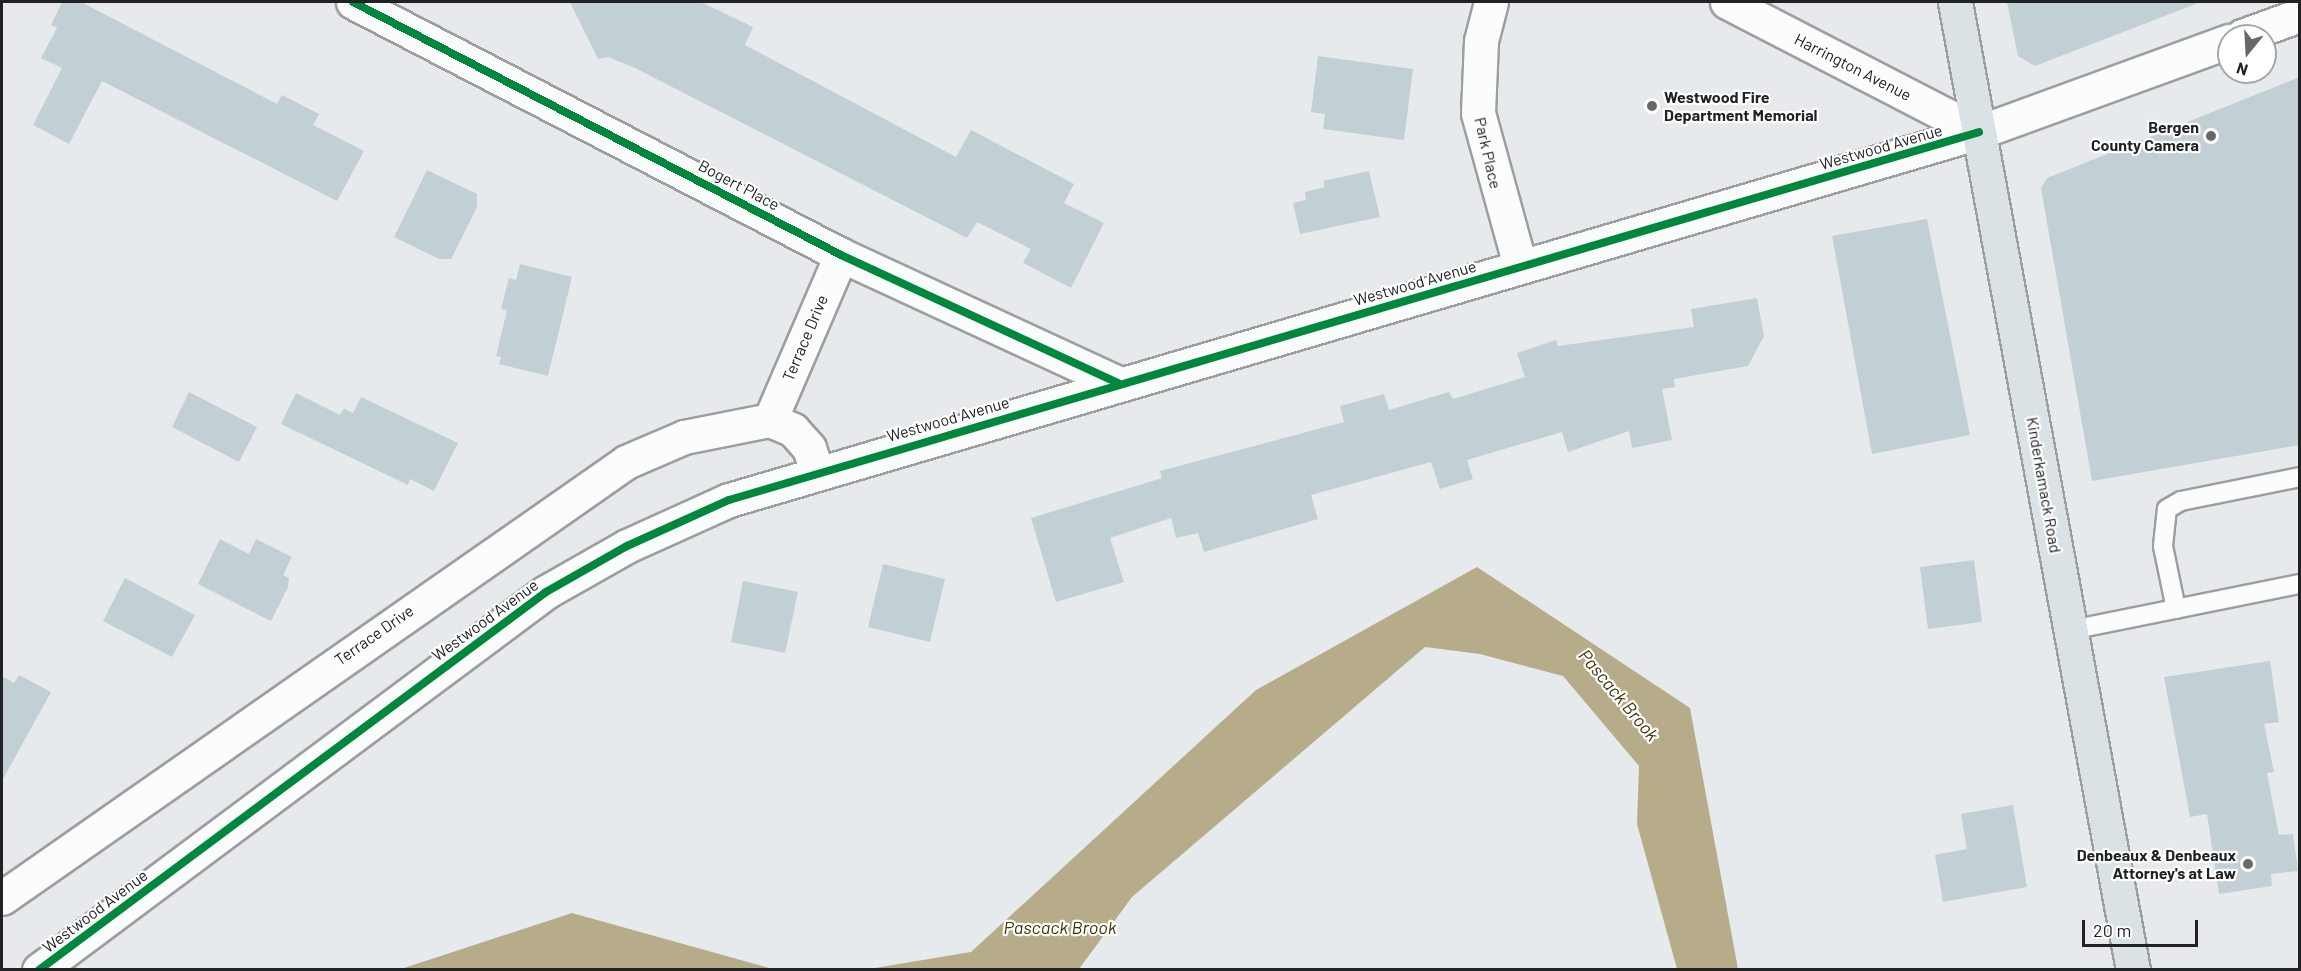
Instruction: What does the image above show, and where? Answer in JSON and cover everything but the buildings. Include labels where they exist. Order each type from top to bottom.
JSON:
[{"type":"main road","name":"Kinderkamack Road","points":[[1955,2],[2133,969]]},
{"type":"street","name":"Bogert Place","points":[[353,2],[841,255],[1118,383]]},
{"type":"street","name":"Park Place","points":[[1491,2],[1481,41],[1478,113],[1520,266]]},
{"type":"street","name":"Harrington Avenue","points":[[1727,2],[1979,132]]},
{"type":"street","points":[[2275,24],[2300,15]]},
{"type":"street","name":"Westwood Avenue","points":[[39,969],[546,592],[627,546],[729,500],[818,471],[1979,132],[2217,45]]},
{"type":"street","name":"Terrace Drive","points":[[2,898],[626,462],[684,437],[738,423],[770,420],[841,255]]},
{"type":"street","points":[[770,420],[793,430],[810,448],[818,471]]},
{"type":"lane","points":[[2176,609],[2163,546],[2167,508],[2181,501],[2300,477]]},
{"type":"lane","points":[[2071,630],[2300,585]]},
{"type":"water","name":"Pascack Brook","points":[[1477,567],[1690,708],[1738,969],[1677,969],[1637,824],[1639,766],[1563,676],[1480,654],[1425,647],[1132,897],[1079,969],[869,969],[971,952],[1256,690]]},
{"type":"water","points":[[572,913],[773,969],[401,969]]},
{"type":"cycle path","points":[[353,2],[841,255],[1118,383]]},
{"type":"cycle path","points":[[39,970],[546,592],[627,546],[729,500],[1979,132]]},
{"type":"place","name":"Westwood Fire Department Memorial","points":[[1652,106]]},
{"type":"place","name":"Bergen County Camera","points":[[2211,136]]},
{"type":"place","name":"Denbeaux & Denbeaux Attorney's at Law","points":[[2248,864]]}]
